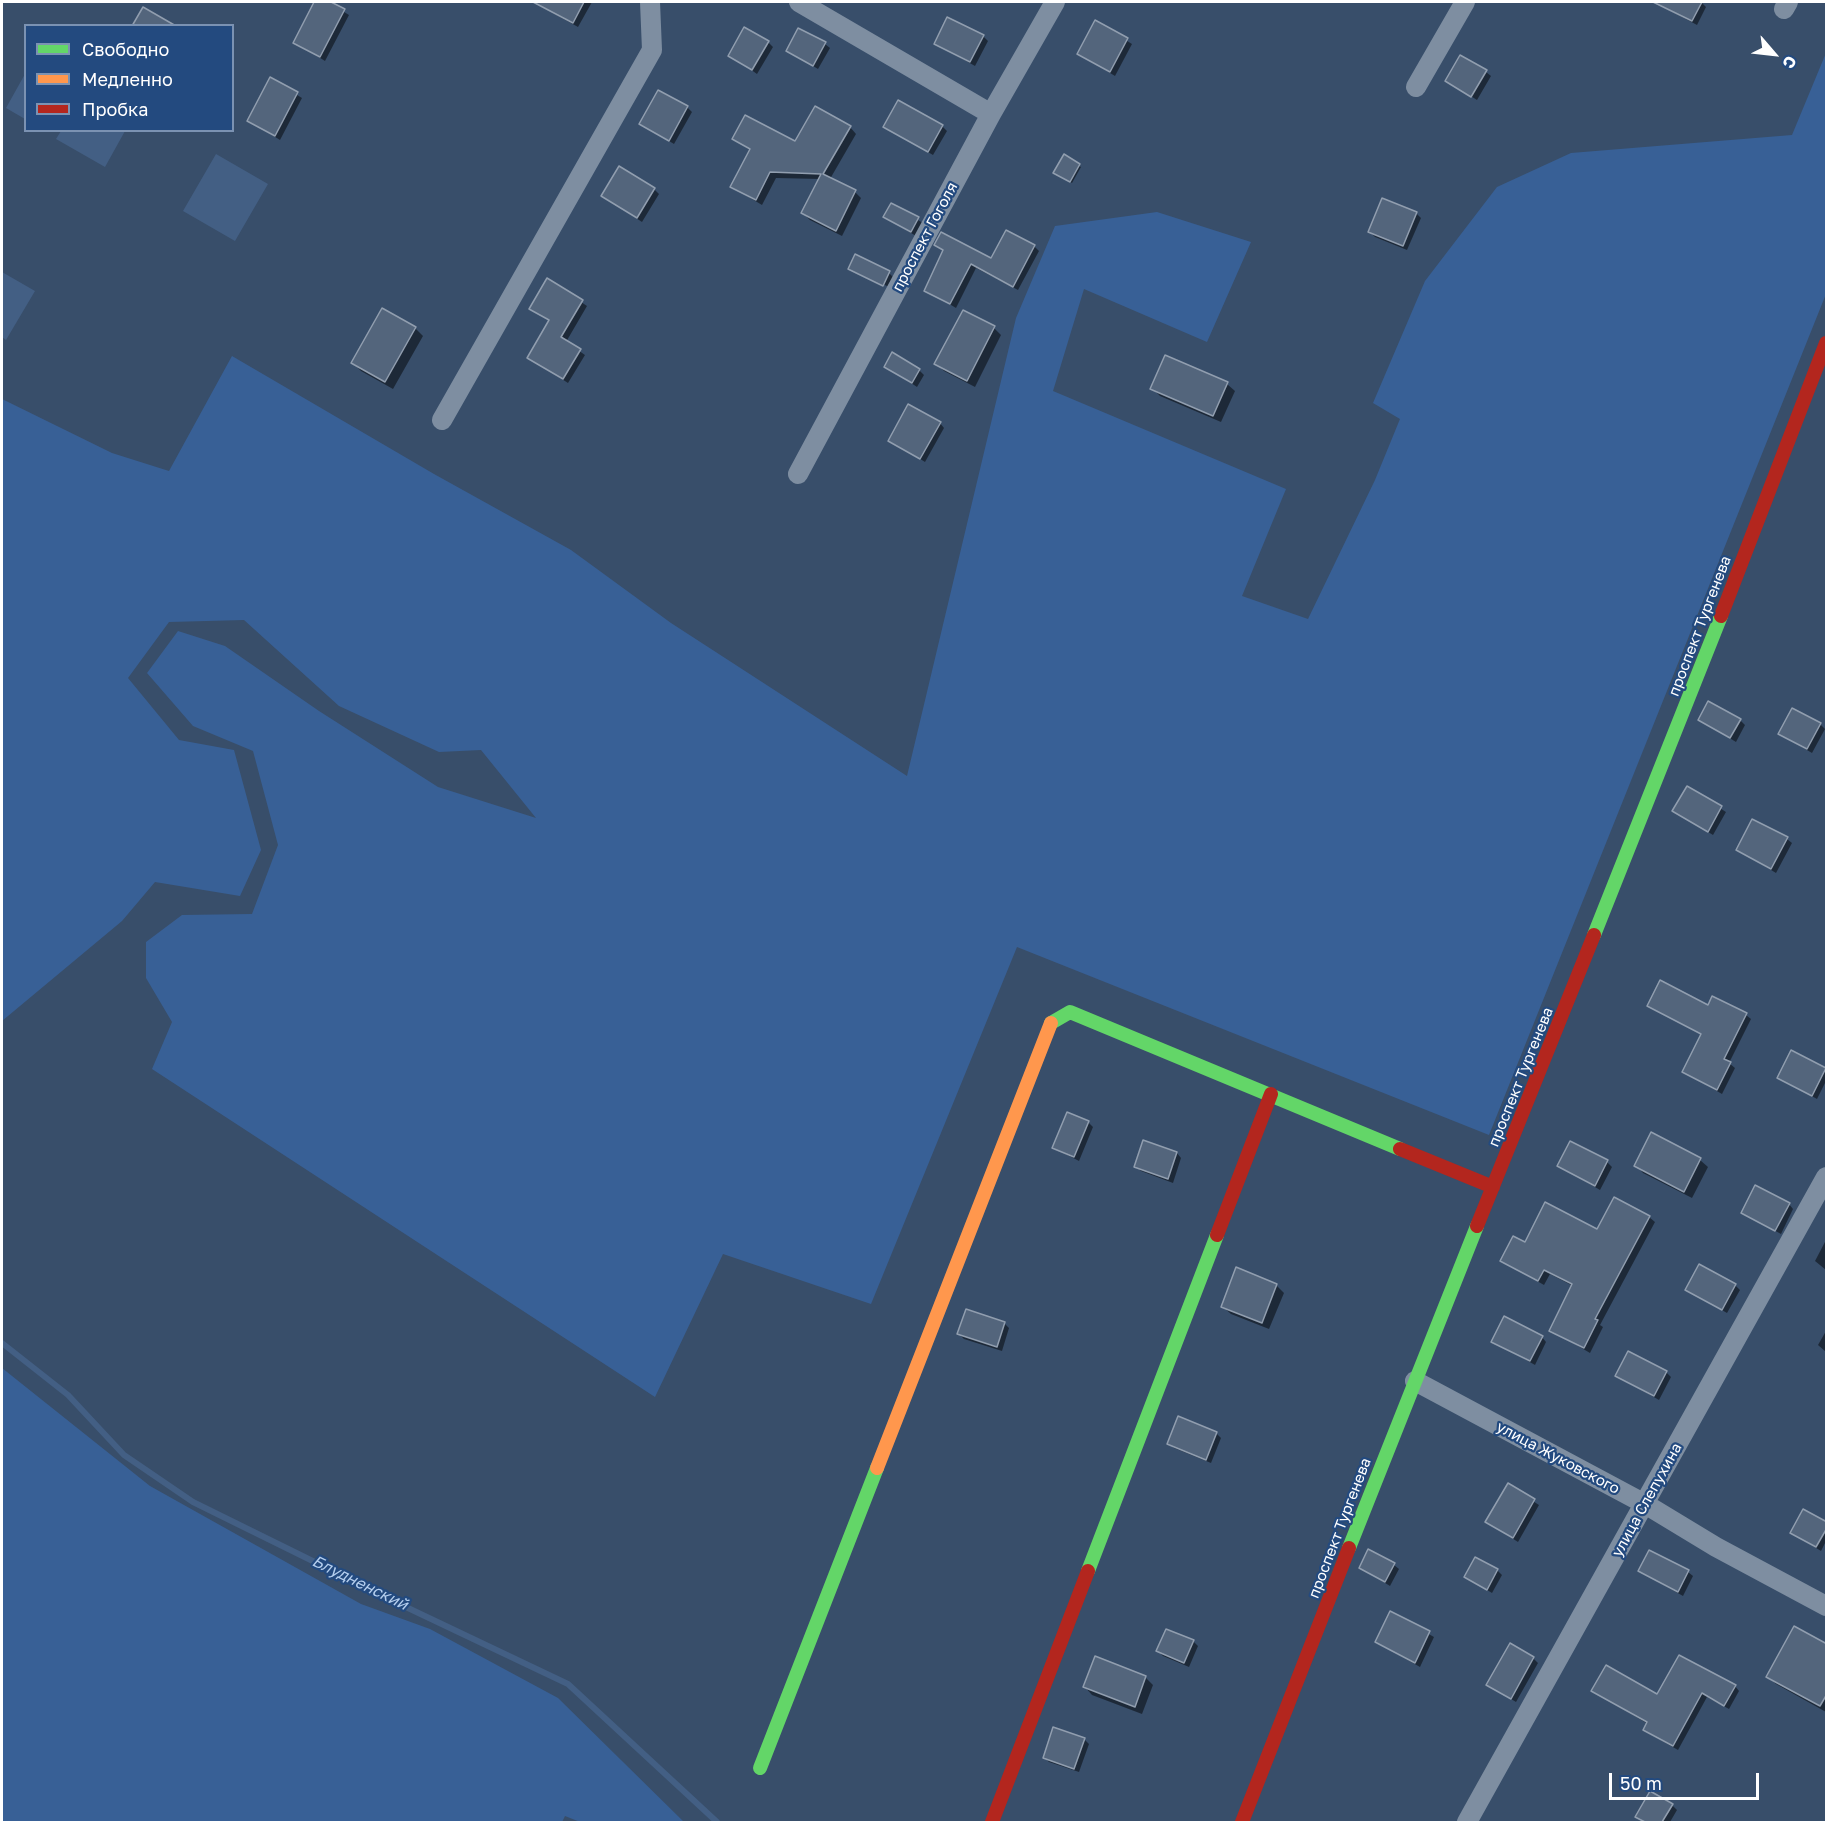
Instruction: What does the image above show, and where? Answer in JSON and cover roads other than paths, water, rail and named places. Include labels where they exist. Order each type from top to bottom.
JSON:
[{"type":"street","points":[[442,420],[652,50],[650,2]]},
{"type":"street","points":[[799,2],[991,114]]},
{"type":"street","name":"проспект Гоголя","points":[[798,474],[991,114],[1055,2]]},
{"type":"street","points":[[1416,87],[1465,2]]},
{"type":"street","name":"проспект Тургенева","points":[[1242,1822],[1415,1382],[1654,786],[1751,540],[1811,378],[1827,343]]},
{"type":"street","points":[[760,1768],[1051,1023],[1070,1012],[1493,1187]]},
{"type":"street","points":[[992,1822],[1271,1094]]},
{"type":"street","name":"улица Слепухина","points":[[1467,1822],[1827,1177]]},
{"type":"street","name":"улица Жуковского","points":[[1415,1382],[1645,1504],[1716,1547],[1827,1606]]},
{"type":"waterway","name":"Блудненский","points":[[2,1343],[68,1395],[124,1455],[193,1502],[568,1684],[717,1822]]}]
